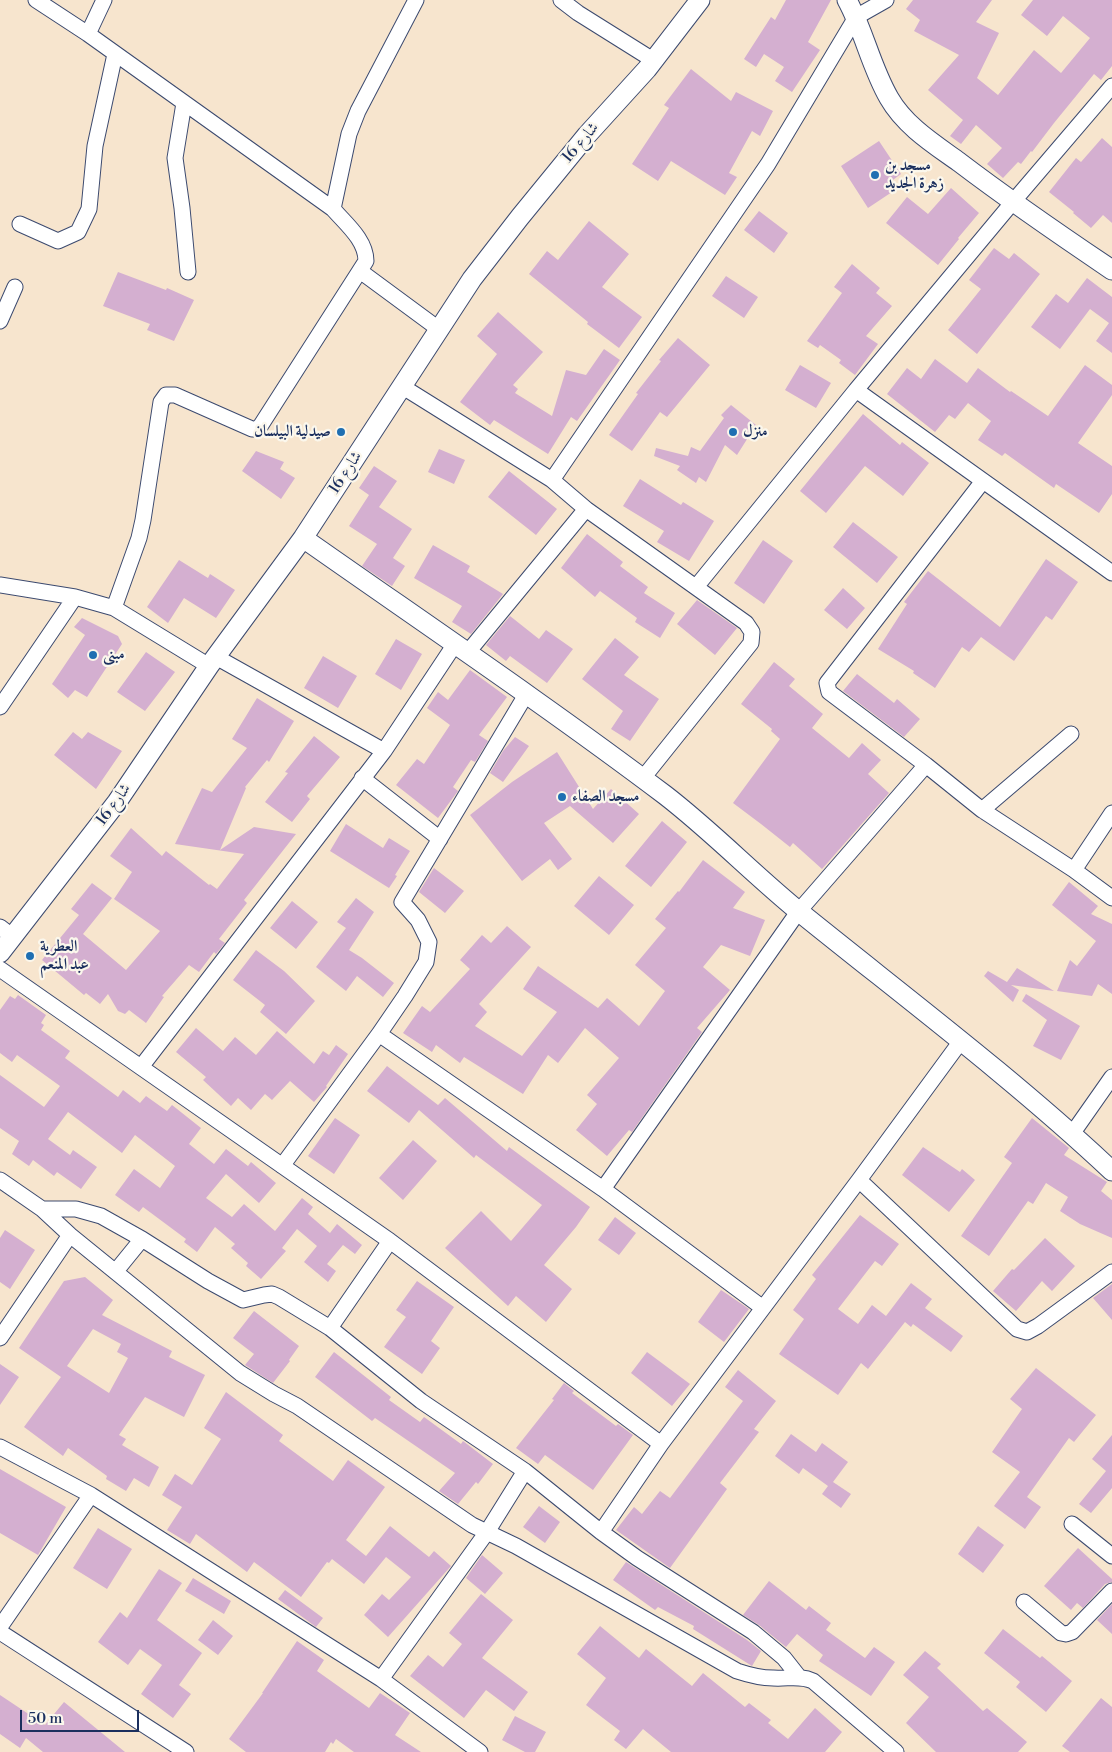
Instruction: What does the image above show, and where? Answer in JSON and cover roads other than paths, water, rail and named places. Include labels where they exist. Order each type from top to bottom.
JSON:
[{"type":"street","points":[[36,0],[88,34],[333,209],[362,243],[366,251],[366,261],[262,425],[257,429],[252,429],[175,395],[166,395],[161,402],[139,538],[114,608]]},
{"type":"street","points":[[88,34],[104,0]]},
{"type":"street","points":[[333,209],[349,134],[358,111],[416,0]]},
{"type":"street","points":[[561,0],[578,13],[653,60]]},
{"type":"street","name":"شارع 16","points":[[0,953],[6,932],[117,802],[212,661],[303,538],[472,279],[587,135],[653,60],[700,0]]},
{"type":"street","points":[[847,0],[856,17],[876,71],[890,99],[914,129],[1012,203],[1112,270]]},
{"type":"street","points":[[552,480],[768,164],[856,17],[886,0]]},
{"type":"street","points":[[20,224],[58,241],[78,232],[89,209],[95,146],[115,54]]},
{"type":"street","points":[[696,587],[856,390],[1112,86]]},
{"type":"street","points":[[184,103],[175,158],[188,272]]},
{"type":"street","points":[[360,270],[440,330]]},
{"type":"street","points":[[0,321],[15,287]]},
{"type":"street","points":[[402,387],[552,480],[586,509],[746,623],[752,632],[751,643],[643,778]]},
{"type":"street","points":[[856,390],[1112,573]]},
{"type":"street","points":[[983,481],[827,683],[829,692],[982,810],[1074,870],[1112,898]]},
{"type":"street","points":[[141,1067],[461,648],[586,509]]},
{"type":"street","points":[[303,538],[527,693],[643,778],[798,912],[961,1040],[1112,1170]]},
{"type":"street","points":[[0,585],[75,597],[114,608],[384,750]]},
{"type":"street","points":[[0,707],[75,597]]},
{"type":"street","points":[[282,1166],[379,1034],[426,962],[428,942],[418,920],[402,902],[527,693]]},
{"type":"street","points":[[982,810],[1071,734]]},
{"type":"street","points":[[603,1189],[798,912],[926,766]]},
{"type":"street","points":[[362,778],[440,839]]},
{"type":"street","points":[[1074,870],[1112,813]]},
{"type":"street","points":[[0,968],[390,1241],[661,1444]]},
{"type":"street","points":[[379,1034],[603,1189],[763,1308]]},
{"type":"street","points":[[601,1532],[661,1444],[859,1180],[961,1040]]},
{"type":"street","points":[[1072,1134],[1112,1077]]},
{"type":"street","points":[[0,1180],[42,1209],[70,1235],[240,1373],[297,1406],[460,1517],[516,1546],[737,1671],[766,1678],[806,1678],[819,1686],[896,1752]]},
{"type":"street","points":[[859,1180],[1018,1329],[1027,1332],[1038,1326],[1112,1272]]},
{"type":"street","points":[[42,1209],[76,1209],[101,1216],[142,1238],[208,1281],[243,1300],[272,1294],[280,1297],[330,1328],[421,1401],[524,1471],[637,1558],[753,1632],[784,1658],[799,1677]]},
{"type":"street","points":[[0,1338],[70,1235]]},
{"type":"street","points":[[116,1271],[142,1238]]},
{"type":"street","points":[[330,1328],[390,1241]]},
{"type":"street","points":[[0,1447],[90,1495],[381,1679],[477,1751]]},
{"type":"street","points":[[381,1679],[487,1532],[524,1471]]},
{"type":"street","points":[[0,1627],[90,1495]]},
{"type":"street","points":[[1072,1524],[1112,1556]]},
{"type":"street","points":[[1024,1602],[1061,1633],[1066,1634],[1072,1632],[1112,1591]]},
{"type":"street","points":[[0,1632],[186,1752]]},
{"type":"place","name":"مسجد بن زهرة الجديد","points":[[875,175]]},
{"type":"place","name":"صيدلية البيلسان","points":[[341,432]]},
{"type":"place","name":"منزل","points":[[733,432]]},
{"type":"place","name":"مبنى","points":[[93,655]]},
{"type":"place","name":"مسجد الصفاء","points":[[562,797]]},
{"type":"place","name":"العطرية عبد المنعم","points":[[30,956]]}]
